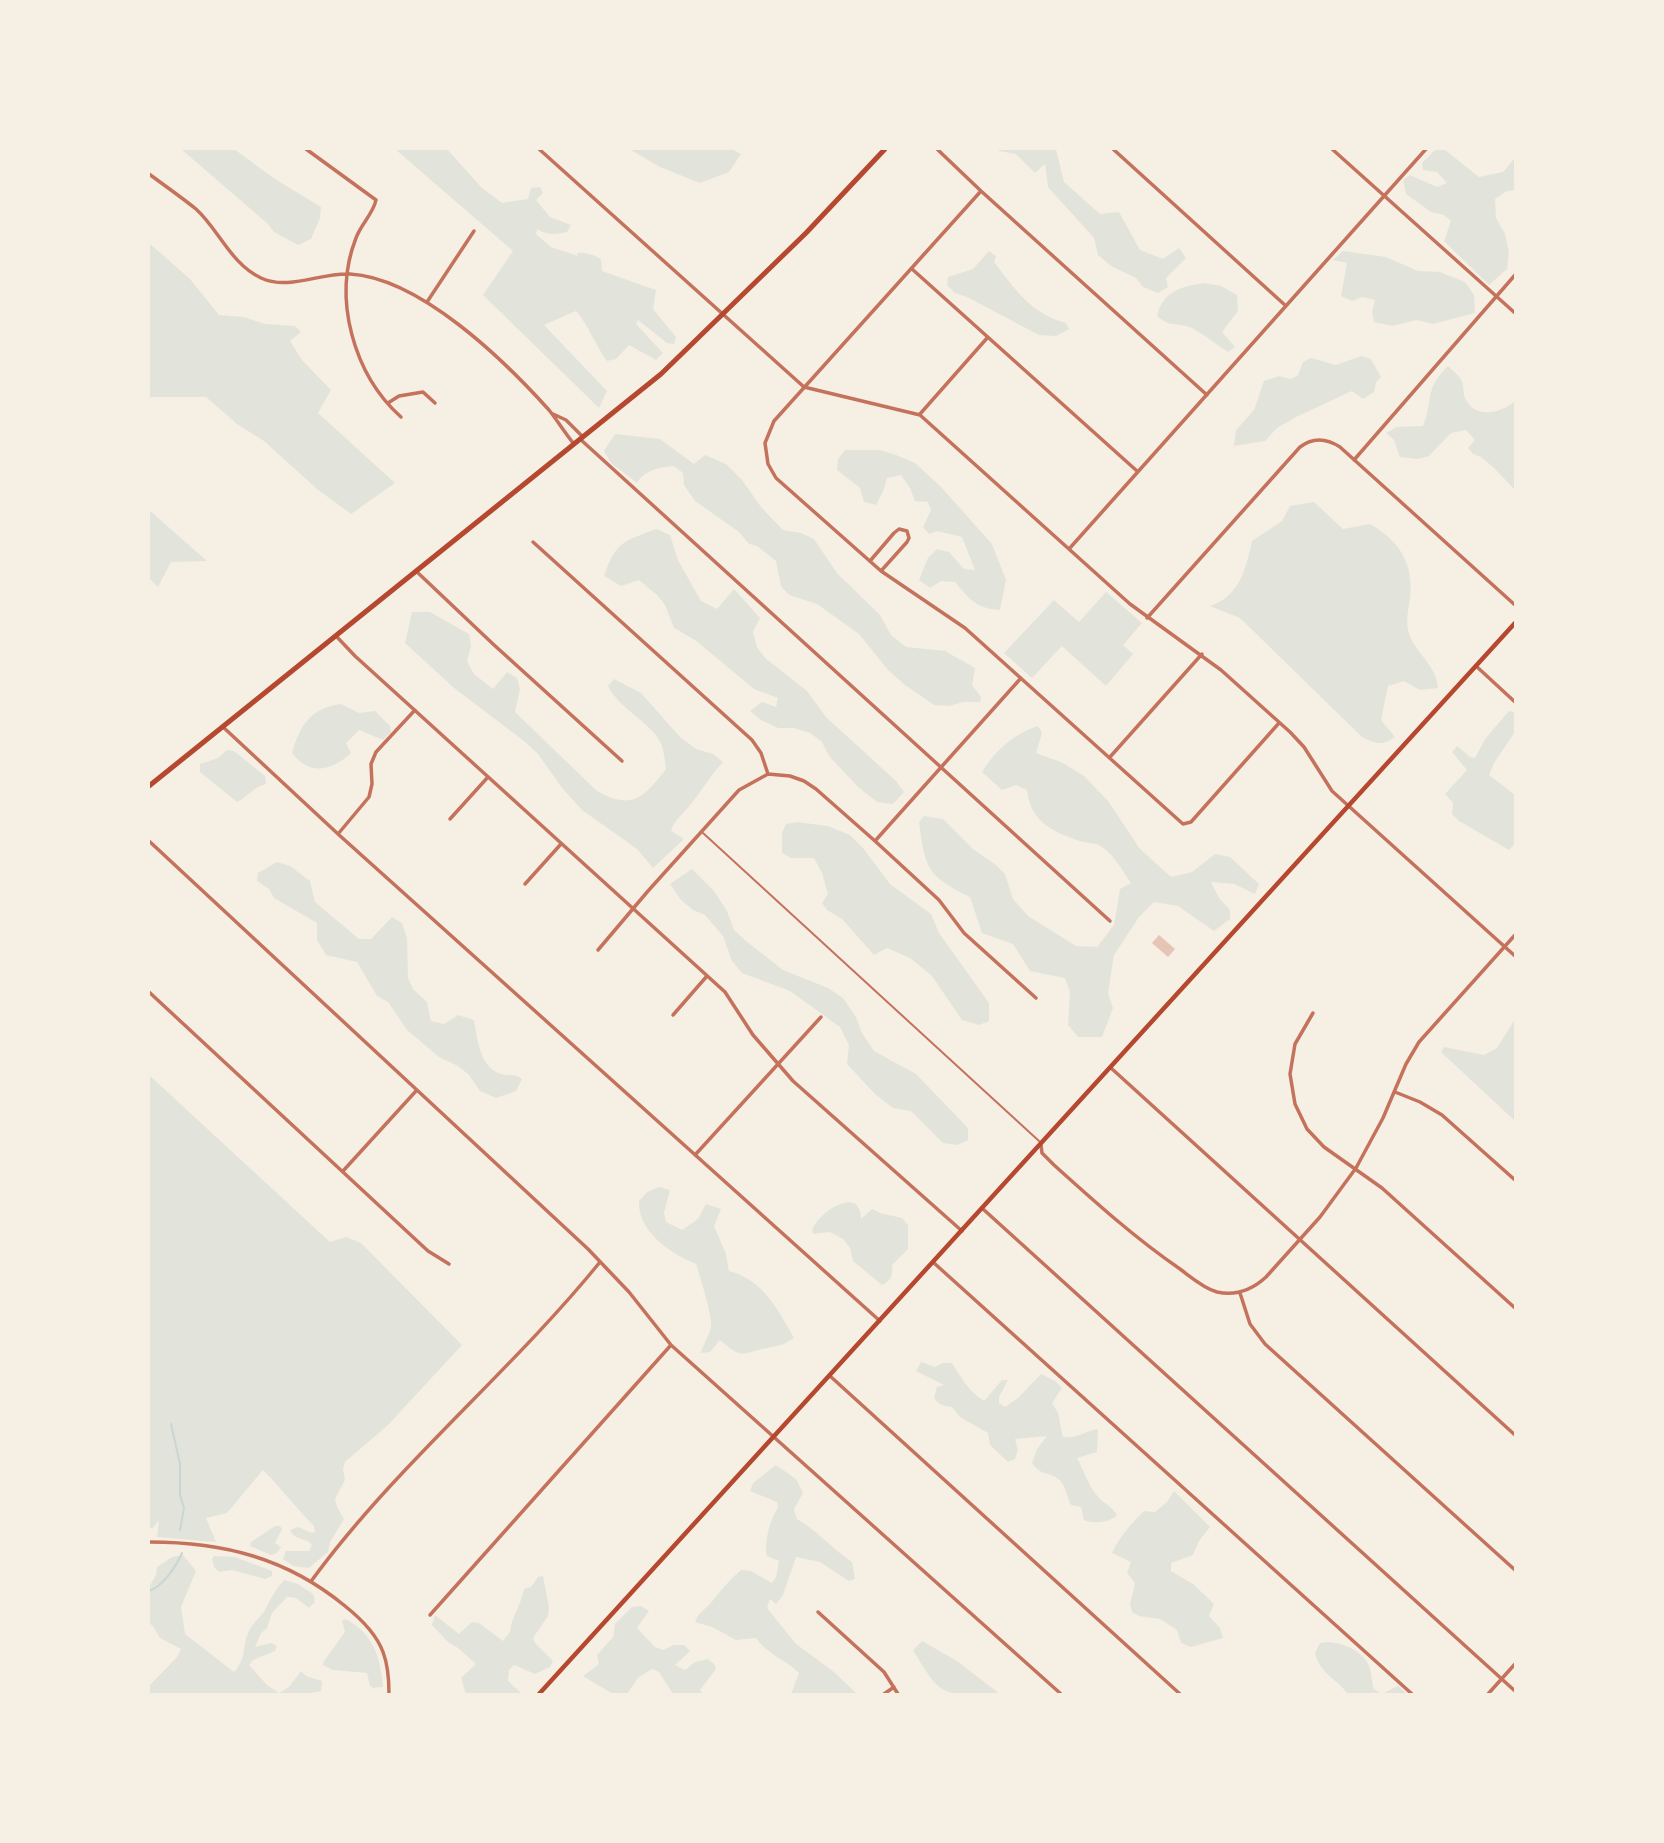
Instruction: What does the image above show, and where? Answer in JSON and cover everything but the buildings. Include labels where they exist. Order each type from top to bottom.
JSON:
[{"type":"main road","points":[[149,786],[661,374],[827,212],[885,149]]},
{"type":"main road","points":[[539,1694],[1515,623]]},
{"type":"street","points":[[306,149],[376,200],[356,238],[349,274],[348,309],[354,343],[361,363],[387,403],[401,417]]},
{"type":"street","points":[[540,149],[804,387],[920,415],[1147,618],[1202,654],[1280,723],[1304,747],[1325,783],[1515,956]]},
{"type":"street","points":[[937,149],[1207,395]]},
{"type":"street","points":[[1113,149],[1286,306]]},
{"type":"street","points":[[1332,149],[1515,313]]},
{"type":"street","points":[[1069,549],[1426,149]]},
{"type":"street","points":[[149,174],[196,209],[251,273],[264,279],[295,281],[349,274],[399,288],[427,302],[500,360],[552,413],[566,420],[581,438],[1110,921]]},
{"type":"street","points":[[981,191],[770,428],[765,443],[768,464],[776,478],[869,561],[965,628],[1180,822],[1188,824],[1280,723]]},
{"type":"street","points":[[427,302],[474,231]]},
{"type":"street","points":[[912,269],[1137,471]]},
{"type":"street","points":[[1354,460],[1515,275]]},
{"type":"street","points":[[920,415],[988,337]]},
{"type":"street","points":[[387,403],[400,396],[423,392],[435,403]]},
{"type":"street","points":[[552,413],[557,424],[574,444]]},
{"type":"street","points":[[1147,618],[1300,447],[1314,440],[1331,442],[1354,460],[1514,604]]},
{"type":"street","points":[[869,561],[899,529],[907,531],[907,542],[881,571]]},
{"type":"street","points":[[533,542],[752,740],[761,753],[768,774]]},
{"type":"street","points":[[416,571],[622,761]]},
{"type":"street","points":[[336,636],[708,976],[731,1000],[753,1035],[793,1081],[962,1231]]},
{"type":"street","points":[[1110,757],[1202,654]]},
{"type":"street","points":[[1476,666],[1515,702]]},
{"type":"street","points":[[875,841],[1021,678]]},
{"type":"street","points":[[338,834],[369,797],[372,784],[371,764],[376,752],[415,710]]},
{"type":"street","points":[[223,727],[338,834],[880,1321]]},
{"type":"street","points":[[598,950],[739,790],[768,774],[794,776],[808,783],[875,841],[939,900],[964,933],[1036,998]]},
{"type":"street","points":[[450,819],[488,777]]},
{"type":"street","points":[[149,841],[600,1262],[629,1292],[671,1345],[1061,1694]]},
{"type":"street","points":[[525,884],[561,844]]},
{"type":"street","points":[[1041,1145],[1042,1153],[1054,1165],[1157,1253],[1208,1288],[1218,1292],[1240,1293],[1259,1284],[1333,1202],[1372,1142],[1406,1064],[1419,1042],[1515,935]]},
{"type":"street","points":[[673,1015],[708,976]]},
{"type":"street","points":[[149,992],[428,1251],[449,1264]]},
{"type":"street","points":[[1313,1013],[1300,1034],[1291,1061],[1290,1081],[1301,1120],[1313,1137],[1382,1188],[1515,1308]]},
{"type":"street","points":[[695,1155],[821,1017]]},
{"type":"street","points":[[1111,1069],[1515,1435]]},
{"type":"street","points":[[343,1171],[416,1091]]},
{"type":"street","points":[[1395,1092],[1442,1115],[1515,1180]]},
{"type":"street","points":[[983,1209],[1515,1690]]},
{"type":"street","points":[[312,1580],[359,1520],[600,1262]]},
{"type":"street","points":[[934,1263],[1412,1694]]},
{"type":"street","points":[[1240,1293],[1250,1324],[1265,1344],[1515,1570]]},
{"type":"street","points":[[430,1615],[671,1345]]},
{"type":"street","points":[[830,1376],[1180,1694]]},
{"type":"street","points":[[149,1542],[235,1550],[312,1580],[352,1611],[372,1632],[383,1652],[389,1694]]},
{"type":"street","points":[[818,1612],[884,1672],[898,1694]]},
{"type":"street","points":[[1488,1694],[1515,1664]]},
{"type":"street","points":[[884,1694],[894,1687]]},
{"type":"lane","points":[[702,832],[1035,1136],[1041,1145]]},
{"type":"shaded area","points":[[181,149],[234,149],[275,179],[321,207],[320,218],[311,239],[298,245],[274,232]]},
{"type":"shaded area","points":[[395,149],[447,149],[481,187],[502,203],[528,199],[531,188],[540,187],[543,193],[536,200],[550,217],[571,225],[567,232],[551,234],[537,229],[536,234],[551,247],[578,256],[577,253],[583,253],[601,259],[602,271],[656,290],[653,309],[676,337],[674,344],[667,343],[638,320],[636,324],[663,353],[656,360],[629,345],[616,359],[607,361],[576,311],[544,325],[607,391],[599,408],[483,295],[513,251]]},
{"type":"shaded area","points":[[629,149],[732,149],[741,154],[729,172],[700,183],[660,167]]},
{"type":"shaded area","points":[[997,149],[1056,149],[1064,182],[1100,214],[1119,212],[1140,250],[1163,259],[1179,248],[1186,258],[1166,278],[1168,287],[1158,293],[1143,287],[1136,278],[1111,266],[1098,255],[1094,238],[1048,187],[1045,164],[1035,173],[1016,154]]},
{"type":"shaded area","points":[[1436,149],[1444,149],[1479,177],[1503,172],[1515,158],[1515,190],[1507,191],[1495,199],[1496,218],[1505,234],[1509,252],[1507,269],[1489,285],[1444,241],[1451,221],[1444,215],[1431,212],[1406,194],[1403,180],[1410,175],[1437,187],[1447,183],[1437,172],[1423,170],[1422,163]]},
{"type":"shaded area","points":[[149,243],[190,279],[219,315],[244,317],[265,324],[295,326],[301,332],[290,341],[302,360],[331,390],[318,413],[395,483],[351,514],[317,489],[264,441],[237,424],[206,397],[149,397]]},
{"type":"shaded area","points":[[989,251],[996,256],[994,262],[1009,282],[1033,307],[1066,323],[1069,329],[1056,336],[1039,335],[955,293],[947,285],[948,277],[973,269]]},
{"type":"shaded area","points":[[1343,251],[1386,257],[1418,271],[1440,272],[1465,282],[1474,295],[1475,313],[1433,324],[1417,320],[1392,326],[1374,322],[1372,312],[1375,300],[1362,297],[1352,301],[1341,296],[1347,263],[1333,260]]},
{"type":"shaded area","points":[[1205,283],[1221,286],[1237,295],[1238,311],[1222,332],[1235,347],[1228,352],[1194,329],[1171,324],[1157,316],[1169,295],[1189,286]]},
{"type":"shaded area","points":[[1361,356],[1371,359],[1381,377],[1376,382],[1374,392],[1363,399],[1352,391],[1296,417],[1277,428],[1265,441],[1234,446],[1236,430],[1254,410],[1264,381],[1279,376],[1291,379],[1298,375],[1303,362],[1311,358],[1336,365]]},
{"type":"shaded area","points":[[1448,366],[1461,380],[1464,395],[1473,408],[1494,411],[1515,401],[1515,490],[1493,467],[1468,448],[1475,440],[1466,430],[1451,433],[1429,456],[1418,459],[1400,457],[1394,440],[1386,433],[1397,427],[1423,426],[1432,389]]},
{"type":"shaded area","points":[[615,434],[660,439],[694,464],[705,455],[726,464],[783,530],[801,533],[814,539],[837,573],[880,615],[891,635],[906,647],[945,651],[975,668],[972,685],[981,697],[980,702],[934,705],[905,685],[888,670],[859,634],[817,604],[789,595],[781,586],[776,561],[757,546],[749,544],[739,532],[695,501],[684,485],[683,473],[674,466],[649,472],[637,483],[611,463],[604,451]]},
{"type":"shaded area","points":[[845,450],[880,450],[896,455],[915,463],[941,487],[992,544],[1006,580],[1000,610],[985,608],[974,602],[955,582],[941,581],[930,588],[919,580],[928,558],[937,549],[949,552],[964,569],[975,570],[962,537],[937,531],[929,534],[923,527],[931,510],[928,502],[915,501],[901,475],[887,478],[876,505],[864,502],[860,488],[837,470],[838,459]]},
{"type":"shaded area","points":[[1314,502],[1343,529],[1370,524],[1397,546],[1407,564],[1411,586],[1408,632],[1431,667],[1438,688],[1420,690],[1404,681],[1388,686],[1381,720],[1395,737],[1383,743],[1362,737],[1240,618],[1210,606],[1228,596],[1240,581],[1252,541],[1282,521],[1290,506]]},
{"type":"shaded area","points":[[149,510],[207,561],[171,562],[158,587],[149,578]]},
{"type":"shaded area","points":[[656,529],[670,535],[678,560],[701,601],[717,609],[734,589],[760,618],[753,632],[757,647],[765,658],[807,691],[826,717],[896,781],[904,792],[893,804],[877,802],[858,787],[829,756],[822,742],[810,733],[794,728],[778,728],[750,711],[762,702],[776,707],[778,698],[754,689],[695,640],[674,628],[665,605],[639,580],[621,586],[604,576],[622,544]]},
{"type":"shaded area","points":[[1106,592],[1142,623],[1123,645],[1133,654],[1106,686],[1062,646],[1032,678],[1004,653],[1054,600],[1079,622]]},
{"type":"shaded area","points":[[412,612],[430,612],[469,634],[471,646],[467,661],[474,674],[493,689],[507,672],[517,678],[520,689],[515,712],[597,791],[620,800],[637,798],[644,794],[666,769],[658,738],[620,703],[608,686],[614,679],[641,693],[680,737],[696,749],[713,754],[723,762],[673,827],[671,831],[684,839],[653,868],[637,849],[582,810],[562,788],[538,754],[454,688],[405,643]]},
{"type":"shaded area","points":[[341,704],[359,713],[375,711],[390,726],[391,732],[383,740],[359,730],[346,743],[351,753],[344,759],[328,767],[313,768],[306,765],[292,753],[298,735],[314,714]]},
{"type":"shaded area","points":[[1509,711],[1515,712],[1515,732],[1489,775],[1515,795],[1515,844],[1509,850],[1459,821],[1452,814],[1453,803],[1445,794],[1467,770],[1452,752],[1457,746],[1475,758],[1485,739]]},
{"type":"shaded area","points":[[1038,726],[1042,733],[1036,753],[1061,762],[1084,776],[1108,801],[1140,849],[1171,877],[1192,872],[1215,854],[1230,857],[1259,884],[1255,894],[1234,884],[1211,882],[1219,898],[1230,910],[1230,919],[1214,931],[1178,906],[1154,902],[1139,917],[1114,955],[1108,993],[1113,1008],[1102,1037],[1078,1037],[1068,1025],[1070,992],[1065,978],[1030,971],[1013,944],[982,933],[970,897],[937,876],[923,850],[919,822],[924,816],[943,819],[973,849],[1005,874],[1013,899],[1028,916],[1076,946],[1097,947],[1114,925],[1120,889],[1131,883],[1104,848],[1062,834],[1045,825],[1033,811],[1027,790],[1016,785],[1002,790],[982,772],[1006,744]]},
{"type":"shaded area","points":[[227,750],[234,751],[265,776],[266,784],[237,802],[200,772],[200,764],[218,758]]},
{"type":"shaded area","points":[[797,822],[828,826],[850,835],[890,884],[931,914],[939,933],[989,1003],[989,1021],[979,1025],[962,1020],[932,976],[910,958],[887,948],[874,955],[842,919],[827,910],[822,903],[828,894],[814,858],[791,858],[782,853],[782,833],[786,824]]},
{"type":"shaded area","points":[[277,862],[290,866],[310,881],[315,902],[359,939],[371,939],[392,917],[402,923],[407,938],[408,978],[413,989],[427,1002],[431,1021],[444,1024],[458,1015],[474,1020],[481,1051],[488,1066],[501,1074],[522,1079],[516,1091],[496,1098],[480,1091],[469,1075],[439,1057],[407,1030],[388,1002],[377,996],[357,962],[326,955],[317,940],[317,923],[274,898],[269,889],[257,881],[258,873]]},
{"type":"shaded area","points":[[692,869],[714,891],[727,911],[734,930],[783,970],[828,988],[843,998],[874,1051],[916,1074],[968,1128],[968,1140],[957,1145],[943,1143],[911,1111],[893,1108],[875,1094],[847,1064],[849,1045],[840,1027],[790,991],[742,973],[732,961],[723,936],[705,915],[693,910],[681,900],[670,884]]},
{"type":"shaded area","points":[[1515,1019],[1515,1121],[1441,1052],[1444,1047],[1484,1055],[1497,1048]]},
{"type":"shaded area","points":[[149,1075],[330,1242],[346,1237],[361,1243],[462,1345],[388,1425],[345,1462],[345,1480],[335,1499],[344,1519],[330,1542],[328,1552],[309,1568],[293,1566],[283,1559],[286,1551],[309,1551],[312,1545],[294,1536],[290,1530],[298,1527],[312,1533],[315,1532],[314,1526],[263,1470],[227,1513],[206,1518],[216,1542],[157,1537],[159,1520],[152,1529],[149,1527]]},
{"type":"shaded area","points":[[659,1187],[670,1190],[664,1213],[666,1222],[682,1230],[698,1219],[706,1204],[721,1209],[714,1226],[726,1254],[729,1271],[741,1275],[760,1288],[775,1306],[794,1338],[781,1345],[743,1354],[734,1351],[720,1340],[710,1352],[701,1353],[711,1321],[696,1264],[657,1240],[640,1212],[639,1201],[647,1192]]},
{"type":"shaded area","points":[[850,1202],[856,1204],[861,1219],[872,1209],[902,1218],[908,1225],[908,1249],[892,1265],[891,1277],[882,1285],[853,1261],[850,1248],[843,1239],[830,1232],[813,1234],[814,1225],[822,1216],[838,1205]]},
{"type":"shaded area","points":[[921,1362],[935,1367],[952,1363],[970,1389],[984,1401],[1002,1380],[1008,1380],[999,1397],[999,1403],[1005,1407],[1018,1398],[1041,1374],[1055,1381],[1062,1388],[1052,1403],[1058,1413],[1063,1437],[1073,1437],[1098,1429],[1097,1452],[1077,1458],[1096,1495],[1117,1515],[1101,1522],[1084,1520],[1081,1507],[1071,1505],[1060,1481],[1042,1472],[1032,1463],[1037,1449],[1047,1436],[1015,1439],[1018,1450],[1015,1459],[1008,1462],[990,1445],[988,1433],[960,1417],[952,1407],[942,1405],[934,1398],[937,1387],[944,1385],[916,1371]]},
{"type":"shaded area","points":[[776,1465],[796,1479],[803,1493],[794,1509],[797,1519],[852,1562],[855,1579],[849,1581],[820,1562],[796,1557],[783,1595],[776,1604],[770,1599],[767,1608],[796,1644],[834,1672],[857,1694],[791,1694],[799,1673],[766,1649],[756,1638],[736,1640],[712,1627],[695,1622],[699,1614],[741,1570],[751,1571],[772,1583],[776,1577],[779,1561],[767,1556],[766,1544],[770,1524],[778,1508],[777,1502],[750,1491],[753,1483]]},
{"type":"shaded area","points":[[1174,1491],[1210,1527],[1199,1541],[1193,1555],[1171,1563],[1171,1571],[1193,1584],[1214,1604],[1209,1616],[1220,1628],[1223,1638],[1191,1647],[1181,1643],[1177,1630],[1160,1619],[1139,1616],[1132,1612],[1130,1604],[1135,1583],[1127,1573],[1131,1562],[1112,1553],[1126,1530],[1144,1511],[1155,1512],[1167,1502]]},
{"type":"shaded area","points":[[275,1526],[282,1529],[275,1543],[281,1547],[277,1553],[271,1555],[250,1546],[251,1542]]},
{"type":"shaded area","points":[[183,1555],[196,1571],[181,1607],[185,1634],[234,1672],[243,1657],[251,1628],[284,1580],[298,1584],[313,1594],[315,1602],[309,1608],[296,1598],[287,1597],[272,1613],[267,1628],[261,1633],[255,1647],[271,1643],[277,1646],[275,1651],[253,1660],[249,1665],[267,1685],[279,1693],[289,1687],[301,1671],[306,1676],[322,1681],[321,1691],[305,1694],[149,1694],[149,1686],[177,1657],[181,1649],[160,1638],[149,1623],[149,1587],[157,1567],[172,1557]]},
{"type":"shaded area","points":[[214,1556],[235,1557],[272,1571],[272,1576],[265,1579],[232,1570],[219,1572],[214,1567]]},
{"type":"shaded area","points":[[543,1576],[549,1607],[548,1616],[533,1638],[553,1661],[550,1667],[535,1674],[514,1665],[509,1670],[508,1681],[522,1694],[466,1694],[461,1678],[476,1664],[448,1642],[432,1625],[435,1615],[459,1634],[472,1622],[479,1623],[503,1641],[510,1632],[524,1589],[531,1587],[538,1577]]},
{"type":"shaded area","points":[[641,1606],[649,1611],[637,1628],[655,1647],[663,1650],[674,1645],[684,1645],[690,1651],[675,1665],[685,1670],[695,1662],[708,1659],[714,1664],[716,1669],[700,1690],[703,1694],[673,1694],[659,1672],[652,1669],[638,1678],[627,1694],[613,1694],[583,1676],[599,1664],[597,1655],[613,1637],[615,1624],[632,1607]]},
{"type":"shaded area","points":[[345,1619],[362,1631],[374,1647],[383,1687],[370,1686],[367,1673],[333,1670],[323,1665],[345,1632],[342,1621]]},
{"type":"shaded area","points":[[922,1641],[957,1661],[1000,1694],[955,1694],[946,1691],[931,1678],[913,1650]]},
{"type":"shaded area","points":[[1320,1643],[1347,1646],[1362,1656],[1370,1668],[1374,1689],[1382,1694],[1348,1694],[1317,1660],[1315,1653]]},
{"type":"shaded area","points":[[1398,1686],[1407,1694],[1382,1694]]},
{"type":"waterway","points":[[171,1424],[180,1464],[180,1495],[184,1508],[180,1530]]},
{"type":"waterway","points":[[149,1591],[168,1575],[182,1553]]}]
